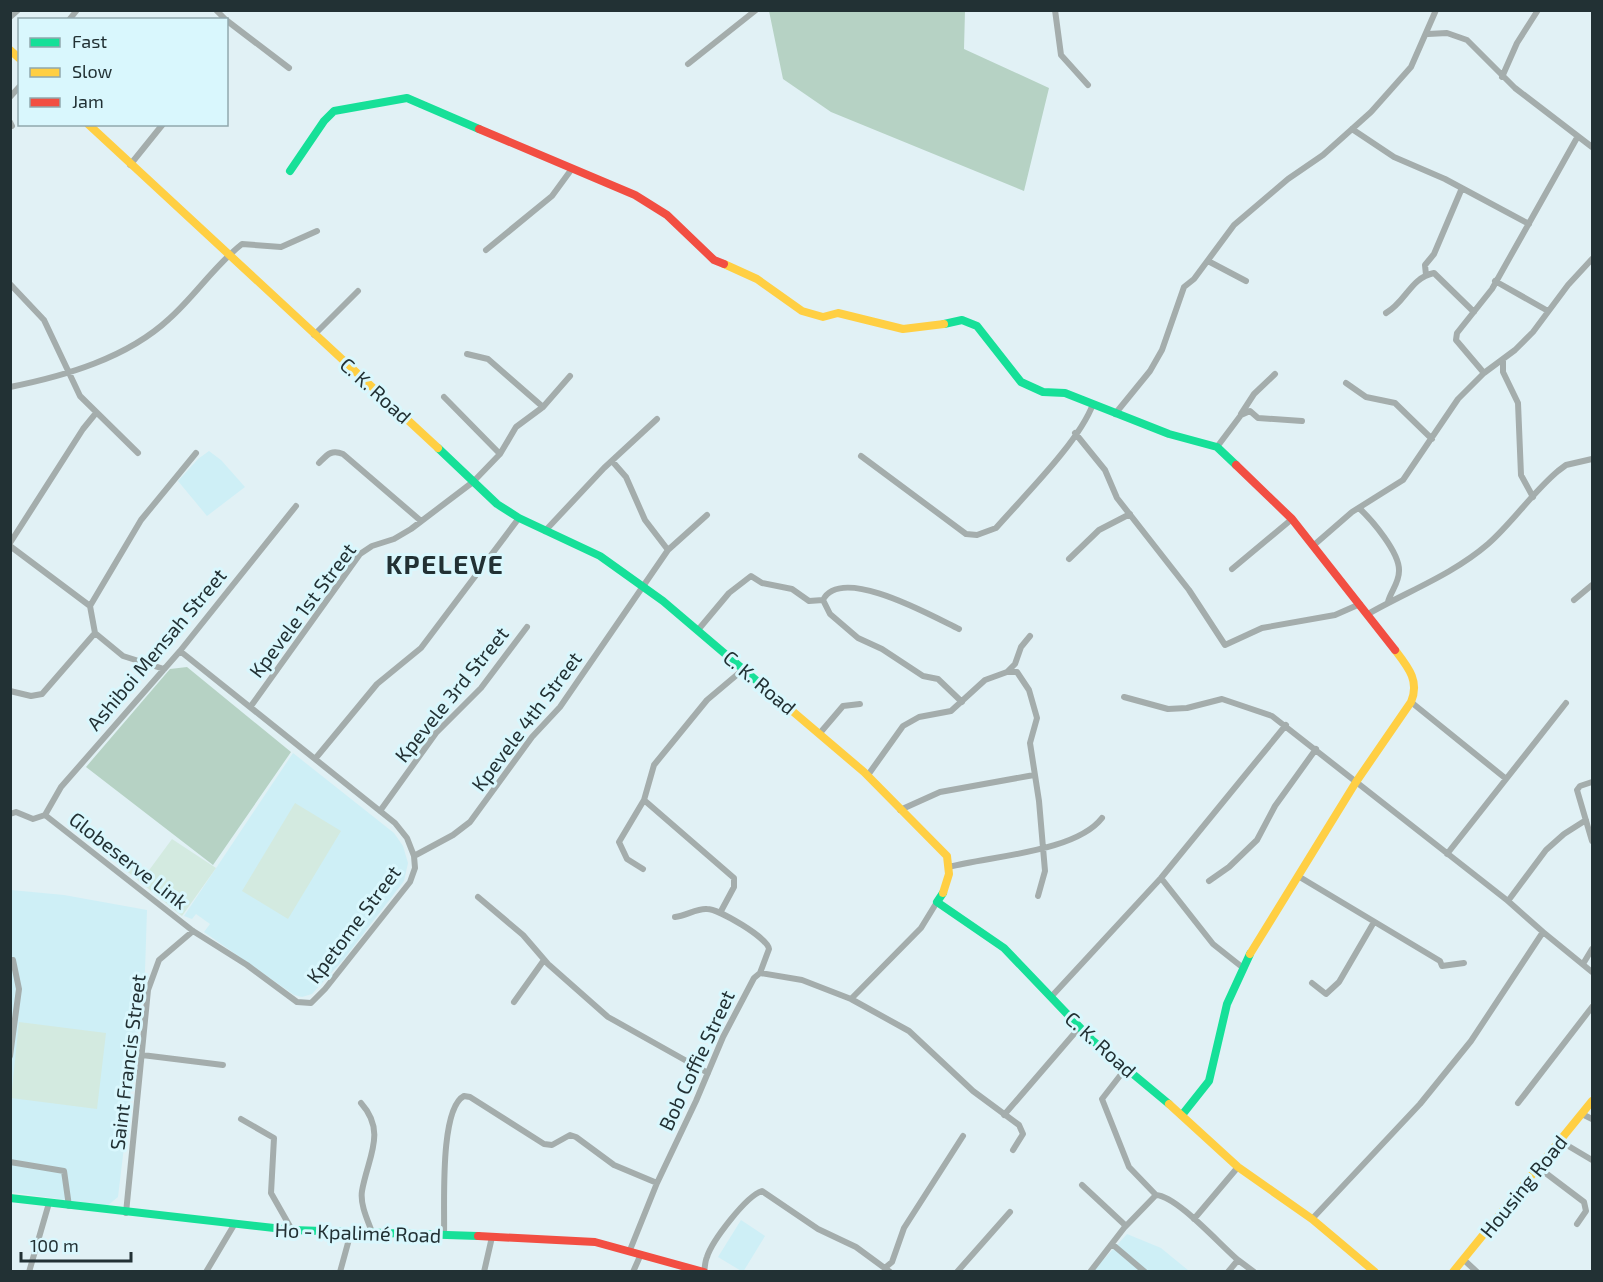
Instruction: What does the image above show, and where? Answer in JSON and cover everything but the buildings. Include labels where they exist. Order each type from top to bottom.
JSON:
[{"type":"street","points":[[10,17],[18,10]]},
{"type":"street","points":[[688,64],[756,10]]},
{"type":"street","points":[[1055,10],[1061,55],[1088,85]]},
{"type":"street","points":[[1115,414],[1150,371],[1162,350],[1185,287],[1208,261],[1234,225],[1288,178],[1323,155],[1352,129],[1411,67],[1428,34],[1436,10]]},
{"type":"street","points":[[1502,77],[1517,43],[1538,10]]},
{"type":"street","points":[[228,22],[289,68]]},
{"type":"street","points":[[1428,34],[1442,32],[1464,38],[1502,77],[1593,147]]},
{"type":"street","points":[[290,171],[324,121],[334,111],[406,98],[652,205],[667,215],[714,260],[757,279],[772,292],[802,311],[823,317],[844,314],[903,329],[927,328],[962,320],[977,326],[1021,382],[1043,392],[1065,393],[1168,434],[1217,447],[1292,519],[1413,674],[1416,691],[1412,702],[1356,782],[1242,967],[1227,1004],[1209,1081],[1182,1115]]},
{"type":"street","name":"C. K. Road","points":[[90,126],[314,335],[358,372],[502,508],[600,556],[644,585],[745,668],[868,776],[944,852],[949,867]]},
{"type":"street","points":[[130,165],[161,126]]},
{"type":"street","points":[[1352,129],[1394,157],[1462,188],[1529,224]]},
{"type":"street","points":[[1484,373],[1456,340],[1462,325],[1474,312],[1495,281],[1578,136]]},
{"type":"street","points":[[486,250],[552,196],[571,170]]},
{"type":"street","points":[[1426,275],[1425,265],[1434,254],[1462,188]]},
{"type":"street","points":[[10,387],[69,373],[147,336],[169,319],[227,255],[242,244],[281,247],[317,231]]},
{"type":"street","points":[[1314,545],[1359,508],[1403,480],[1458,399],[1484,373],[1503,360],[1533,332],[1593,259]]},
{"type":"street","points":[[1208,261],[1246,281]]},
{"type":"street","points":[[1386,313],[1392,310],[1415,281],[1426,275],[1437,274],[1474,312]]},
{"type":"street","points":[[1495,281],[1548,311]]},
{"type":"street","points":[[10,284],[44,320],[80,396],[138,453]]},
{"type":"street","points":[[314,335],[358,291]]},
{"type":"street","points":[[467,354],[488,359],[543,407]]},
{"type":"street","points":[[1503,360],[1503,372],[1518,403],[1521,475],[1533,497]]},
{"type":"street","points":[[1217,447],[1254,394],[1275,374]]},
{"type":"street","name":"Kpevele 1st Street","points":[[251,706],[360,554],[372,546],[394,539],[473,482],[500,454],[516,427],[543,407],[570,376]]},
{"type":"street","points":[[1346,383],[1366,397],[1395,403],[1432,439]]},
{"type":"street","points":[[444,397],[500,454]]},
{"type":"street","points":[[861,456],[966,534],[976,535],[996,528],[1088,417],[1093,404]]},
{"type":"street","points":[[1241,415],[1250,411],[1258,418],[1302,422]]},
{"type":"street","points":[[90,606],[10,545],[83,429],[96,413]]},
{"type":"street","points":[[545,531],[612,461],[657,419]]},
{"type":"street","points":[[1075,433],[1105,470],[1117,498],[1190,590],[1225,645],[1262,628],[1335,615],[1360,604]]},
{"type":"street","points":[[319,463],[330,453],[336,451],[343,454],[421,521]]},
{"type":"street","points":[[164,669],[123,656],[95,633],[90,606],[141,520],[196,453]]},
{"type":"street","points":[[1368,614],[1432,582],[1466,561],[1488,544],[1561,468],[1593,459]]},
{"type":"street","points":[[612,461],[626,477],[645,520],[668,550]]},
{"type":"street","name":"Ashiboi Mensah Street","points":[[45,815],[61,787],[180,651],[296,506]]},
{"type":"street","points":[[1359,508],[1371,520],[1399,564],[1398,579],[1388,602]]},
{"type":"street","name":"Kpevele 4th Street","points":[[414,856],[453,835],[470,822],[532,737],[560,707],[668,550],[707,514]]},
{"type":"street","points":[[1069,559],[1099,530],[1130,514]]},
{"type":"street","points":[[315,759],[377,684],[421,648],[519,518]]},
{"type":"street","points":[[1232,569],[1292,519]]},
{"type":"street","points":[[698,630],[729,593],[749,576],[762,583],[792,589],[809,601],[823,600]]},
{"type":"street","points":[[1574,600],[1593,585]]},
{"type":"street","points":[[823,600],[828,592],[835,589],[879,593],[896,598],[959,629]]},
{"type":"street","points":[[823,600],[830,614],[858,638],[882,649],[923,676],[938,679],[962,702]]},
{"type":"street","name":"Kpevele 3rd Street","points":[[380,811],[436,732],[481,688],[527,627]]},
{"type":"street","points":[[10,691],[31,696],[42,694],[95,633]]},
{"type":"street","points":[[1007,672],[1015,664],[1021,647],[1030,636]]},
{"type":"street","name":"Kpetome Street","points":[[180,651],[380,811],[407,838],[414,856],[415,868],[410,882],[325,989],[311,1003],[297,1002],[247,965],[193,931]]},
{"type":"street","points":[[643,869],[627,859],[619,842],[644,800],[654,765],[707,700],[745,668]]},
{"type":"street","points":[[868,776],[903,726],[918,717],[951,711],[985,680],[1007,672],[1017,672],[1023,679],[1035,707],[1037,718],[1030,743],[1039,801],[1041,848],[1045,874],[1038,896]]},
{"type":"street","points":[[1124,697],[1168,709],[1187,708],[1222,699],[1261,711],[1286,725],[1508,901],[1593,972]]},
{"type":"street","points":[[1412,702],[1505,778]]},
{"type":"street","points":[[1447,854],[1566,703]]},
{"type":"street","points":[[820,733],[843,706],[860,704]]},
{"type":"street","points":[[1051,998],[1161,878],[1286,725]]},
{"type":"street","points":[[1209,881],[1229,867],[1253,845],[1275,806],[1316,749]]},
{"type":"street","points":[[900,810],[940,792],[1034,775]]},
{"type":"street","points":[[1593,782],[1580,786],[1577,790],[1593,841]]},
{"type":"street","points":[[644,800],[655,807],[703,854],[734,878],[734,886],[720,913],[705,909],[675,917]]},
{"type":"street","points":[[10,814],[16,812],[33,819],[45,815]]},
{"type":"street","name":"Globeserve Link","points":[[45,815],[193,931]]},
{"type":"street","points":[[851,999],[921,928],[946,885],[949,867],[1041,848],[1088,832],[1102,818]]},
{"type":"street","points":[[1508,901],[1546,850],[1564,834],[1586,820]]},
{"type":"street","points":[[1298,876],[1440,961],[1442,966],[1464,963]]},
{"type":"street","points":[[1161,878],[1213,944],[1242,967]]},
{"type":"street","points":[[478,897],[523,934],[544,960],[608,1017],[708,1074]]},
{"type":"street","name":"C. K. Road","points":[[937,902],[1004,948],[1079,1028],[1182,1115],[1238,1167],[1312,1220],[1375,1272]]},
{"type":"street","name":"Bob Coffie Street","points":[[630,1250],[657,1183],[723,1037],[754,978],[760,974],[769,949],[768,942],[720,913]]},
{"type":"street","points":[[1312,983],[1326,994],[1339,982],[1374,922]]},
{"type":"street","name":"Saint Francis Street","points":[[126,1213],[148,990],[155,966],[193,931]]},
{"type":"street","points":[[1312,1220],[1420,1104],[1471,1041],[1543,932]]},
{"type":"street","points":[[1583,963],[1593,949]]},
{"type":"street","points":[[10,1056],[12,1020],[19,988],[13,960]]},
{"type":"street","points":[[514,1002],[544,960]]},
{"type":"street","points":[[760,974],[802,980],[851,999],[909,1031],[973,1090],[1023,1130],[1022,1137],[1013,1150]]},
{"type":"street","points":[[1518,1103],[1593,1007]]},
{"type":"street","points":[[1004,1114],[1079,1028]]},
{"type":"street","points":[[142,1055],[223,1065]]},
{"type":"street","points":[[1126,1068],[1102,1099],[1129,1167],[1156,1195],[1167,1198],[1194,1219],[1254,1272]]},
{"type":"street","points":[[444,1235],[448,1128],[456,1103],[464,1096],[470,1096],[544,1144],[552,1145],[570,1135],[576,1137],[614,1166],[657,1183]]},
{"type":"street","name":"Housing Road","points":[[1453,1272],[1593,1101]]},
{"type":"street","points":[[361,1103],[372,1116],[374,1125],[371,1155],[362,1192],[365,1212],[372,1232]]},
{"type":"street","points":[[1582,1114],[1593,1119]]},
{"type":"street","points":[[241,1119],[274,1138],[272,1193],[292,1230]]},
{"type":"street","points":[[704,1272],[707,1256],[732,1219],[754,1194],[762,1191],[772,1195],[818,1229],[856,1246],[888,1269],[910,1218],[963,1136]]},
{"type":"street","points":[[1560,1141],[1593,1160]]},
{"type":"street","points":[[10,1162],[64,1171],[69,1206]]},
{"type":"street","points":[[1194,1219],[1238,1167]]},
{"type":"street","points":[[1539,1168],[1584,1202],[1586,1211],[1577,1224]]},
{"type":"street","points":[[1082,1185],[1126,1226]]},
{"type":"street","points":[[1090,1272],[1126,1226],[1156,1195]]},
{"type":"street","name":"Ho - Kpalimé Road","points":[[10,1198],[126,1213],[292,1230],[559,1238],[595,1242],[630,1250],[704,1272]]},
{"type":"street","points":[[28,1272],[49,1203]]},
{"type":"street","points":[[957,1272],[1010,1212]]},
{"type":"street","points":[[206,1272],[234,1225]]},
{"type":"street","points":[[340,1272],[351,1232]]},
{"type":"street","points":[[484,1272],[492,1237]]},
{"type":"street","points":[[1112,1244],[1145,1272]]},
{"type":"street","points":[[633,1272],[641,1254]]},
{"type":"street","points":[[1463,1259],[1477,1272]]},
{"type":"street","points":[[1228,1272],[1238,1260]]},
{"type":"shaded area","points":[[209,451],[221,460],[245,487],[207,516],[178,481],[198,459]]},
{"type":"shaded area","points":[[293,753],[394,833],[403,846],[408,863],[404,881],[344,959],[312,994],[302,997],[294,995],[204,932],[210,924],[196,914],[192,919],[184,916]]},
{"type":"shaded area","points":[[11,890],[64,895],[147,910],[145,971],[118,1197],[107,1206],[11,1192]]},
{"type":"shaded area","points":[[741,1220],[765,1236],[743,1272],[718,1257]]},
{"type":"shaded area","points":[[1127,1234],[1161,1248],[1189,1271],[1092,1272]]},
{"type":"green space","points":[[769,11],[965,11],[964,49],[1049,88],[1024,191],[831,112],[783,79]]},
{"type":"green space","points":[[187,667],[291,752],[213,865],[86,767],[170,669]]},
{"type":"green space","points":[[295,803],[341,831],[288,919],[242,891]]},
{"type":"green space","points":[[93,830],[96,840],[142,875],[147,873],[172,839],[216,868],[182,916],[86,838]]},
{"type":"green space","points":[[19,1022],[106,1033],[97,1109],[11,1098]]},
{"type":"traffic: fast","points":[[290,171],[324,121],[334,111],[407,98],[479,129]]},
{"type":"traffic: fast","points":[[944,324],[962,320],[977,326],[1021,382],[1043,392],[1065,393],[1169,434],[1217,447],[1236,465]]},
{"type":"traffic: fast","points":[[438,448],[497,504],[519,518],[600,556],[663,601],[777,698]]},
{"type":"traffic: fast","points":[[943,893],[937,902],[1004,948],[1092,1040],[1169,1104]]},
{"type":"traffic: fast","points":[[1182,1115],[1209,1081],[1227,1004],[1250,954]]},
{"type":"traffic: fast","points":[[10,1198],[292,1230],[478,1236]]},
{"type":"traffic: slow","points":[[10,50],[18,57]]},
{"type":"traffic: slow","points":[[90,126],[438,448]]},
{"type":"traffic: slow","points":[[724,264],[757,279],[802,311],[823,317],[838,313],[903,329],[944,324]]},
{"type":"traffic: slow","points":[[1250,954],[1356,782],[1411,702],[1414,687],[1411,674],[1395,650]]},
{"type":"traffic: slow","points":[[777,698],[864,772],[947,856],[949,874],[943,893]]},
{"type":"traffic: slow","points":[[1453,1272],[1592,1101]]},
{"type":"traffic: slow","points":[[1169,1104],[1238,1167],[1312,1219],[1375,1272]]},
{"type":"traffic: jam","points":[[479,129],[635,195],[667,215],[714,260],[724,264]]},
{"type":"traffic: jam","points":[[1236,465],[1292,519],[1395,650]]},
{"type":"traffic: jam","points":[[478,1236],[595,1242],[704,1272]]},
{"type":"district","name":"KPELEVE","points":[[445,563]]}]
